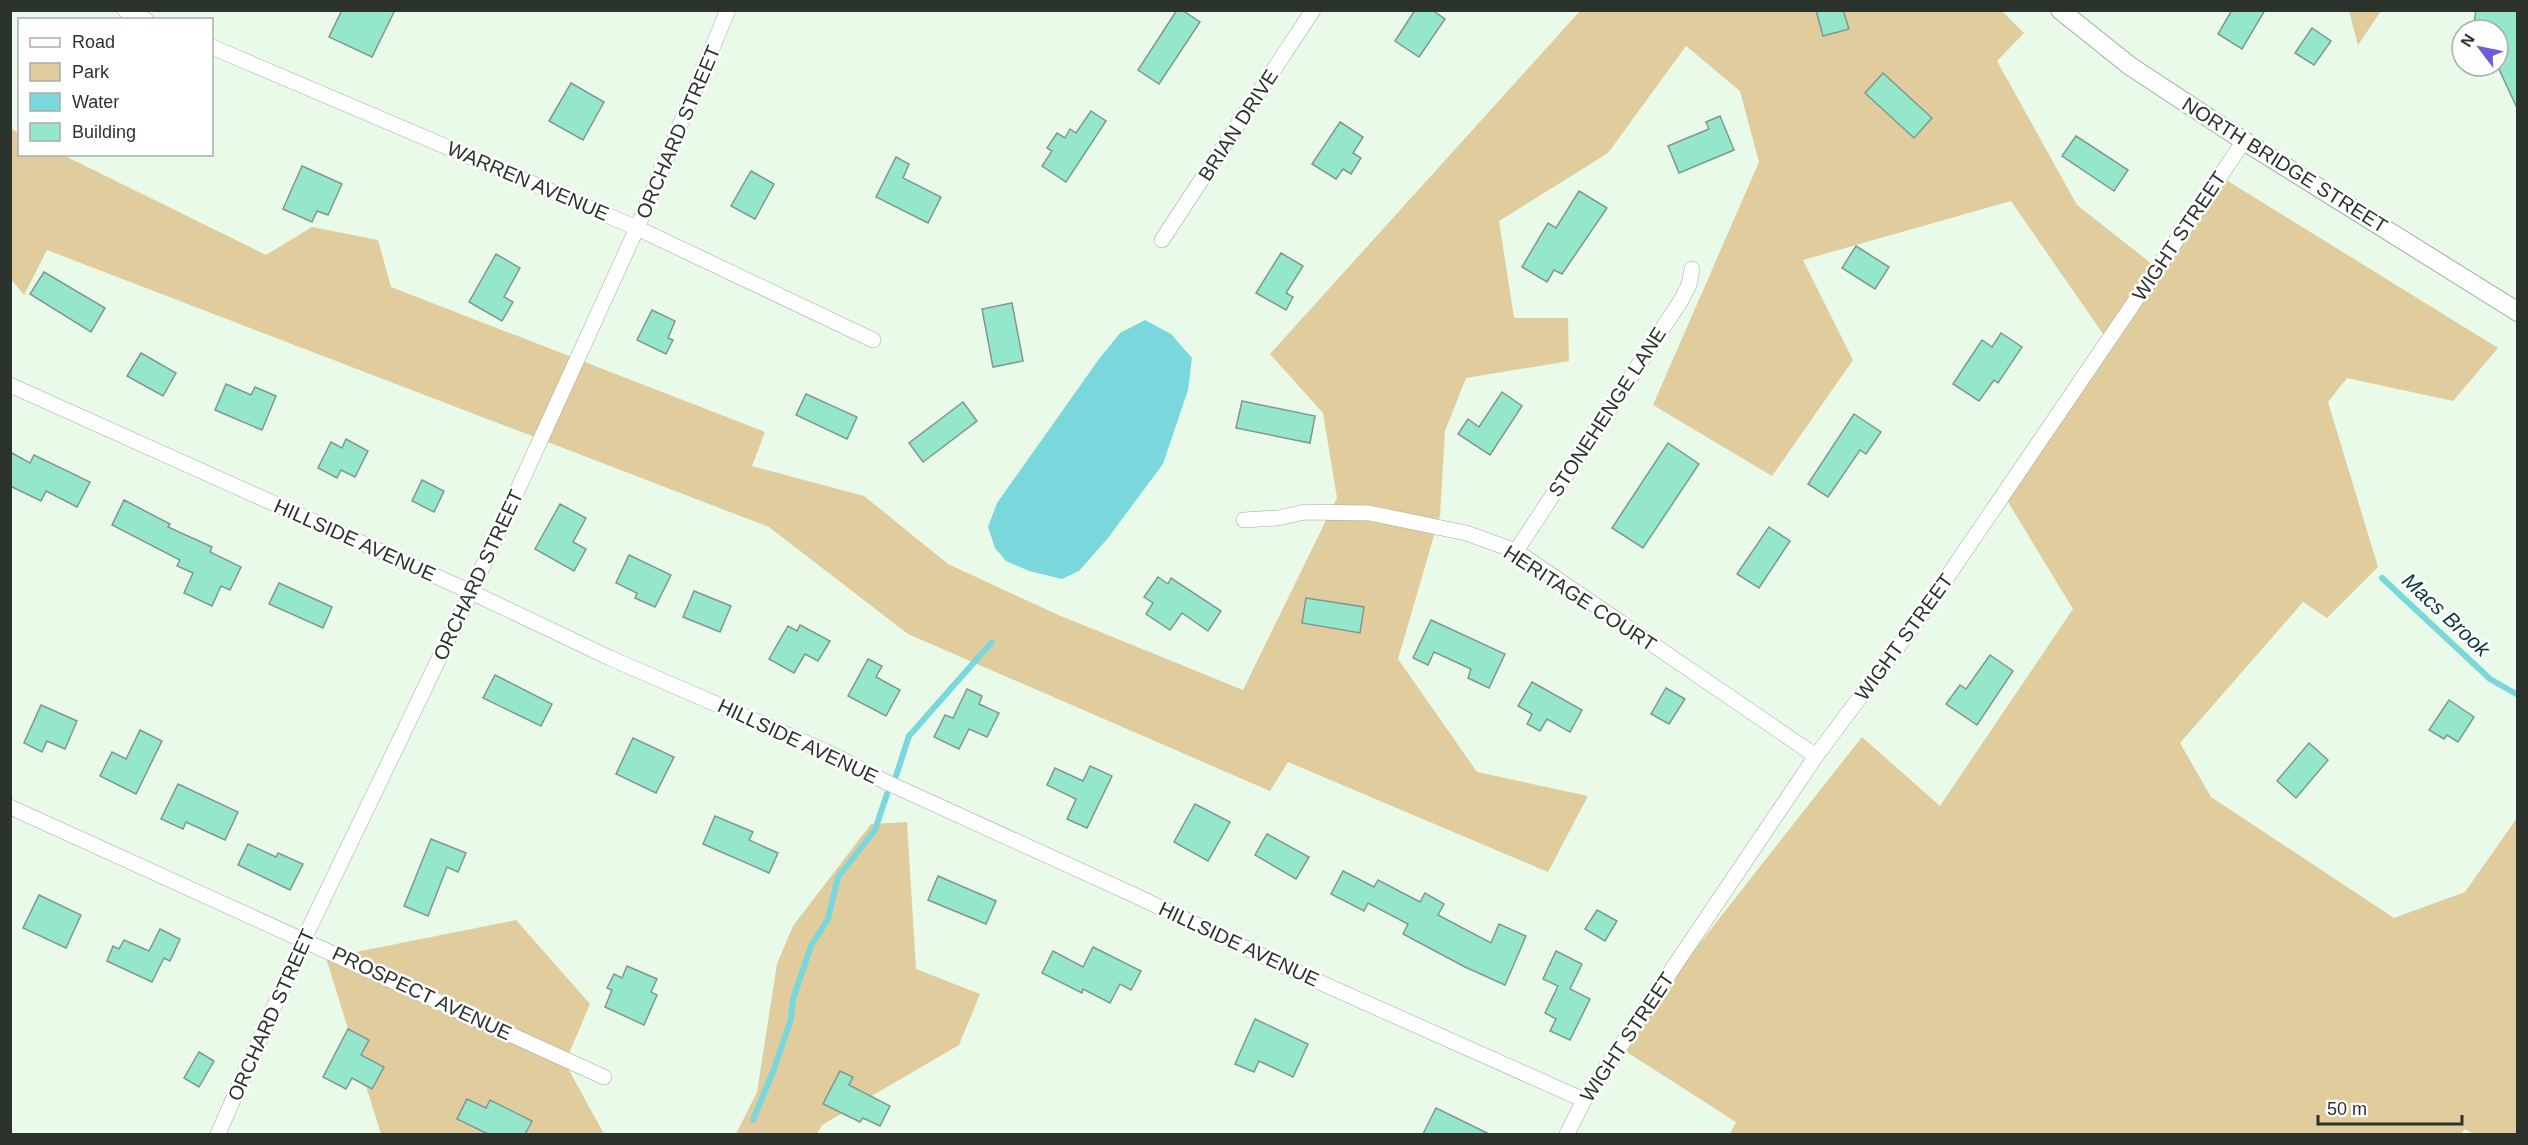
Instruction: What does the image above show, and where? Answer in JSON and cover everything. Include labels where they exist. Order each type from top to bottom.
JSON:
[{"type":"street","name":"ORCHARD STREET","points":[[218,1134],[304,939],[471,592],[638,228],[728,10]]},
{"type":"street","name":"BRIAN DRIVE","points":[[1162,240],[1313,10]]},
{"type":"street","name":"NORTH BRIDGE STREET","points":[[2060,10],[2130,66],[2244,141],[2517,312]]},
{"type":"street","name":"WARREN AVENUE","points":[[213,47],[638,228],[873,340]]},
{"type":"street","name":"WIGHT STREET","points":[[1567,1134],[1584,1100],[1816,756],[1920,617],[2244,141]]},
{"type":"street","name":"STONEHENGE LANE","points":[[1516,551],[1680,302],[1689,285],[1692,270]]},
{"type":"street","name":"HILLSIDE AVENUE","points":[[10,385],[471,592],[610,657],[827,752],[886,782],[1290,969],[1584,1100]]},
{"type":"street","name":"HERITAGE COURT","points":[[1244,520],[1278,518],[1305,512],[1369,513],[1466,533],[1516,551],[1816,756]]},
{"type":"street","name":"PROSPECT AVENUE","points":[[10,807],[604,1077]]},
{"type":"green space","points":[[1580,11],[2002,11],[2024,33],[1997,61],[2077,205],[2162,272],[2223,178],[2498,348],[2453,401],[2347,378],[2328,402],[2378,567],[2327,618],[2303,602],[2180,743],[2211,797],[2394,918],[2465,892],[2517,818],[2517,1134],[2473,1134],[2465,1129],[2461,1134],[1730,1134],[1736,1122],[1622,1049],[1637,1023],[1862,737],[1940,806],[2073,609],[2005,497],[2112,347],[2011,201],[1803,260],[1853,360],[1772,476],[1653,405],[1759,162],[1740,91],[1686,46],[1608,153],[1499,221],[1514,318],[1568,318],[1569,361],[1466,378],[1445,431],[1440,515],[1398,659],[1477,772],[1588,796],[1548,872],[1288,762],[1270,791],[908,634],[769,527],[47,250],[24,295],[11,279],[10,128],[18,132],[18,156],[65,156],[266,255],[312,227],[378,240],[391,287],[765,432],[752,466],[864,496],[948,564],[1056,614],[1243,690],[1337,498],[1323,413],[1270,354]]},
{"type":"green space","points":[[2349,11],[2381,11],[2358,45]]},
{"type":"green space","points":[[907,822],[916,969],[980,994],[959,1045],[822,1125],[817,1134],[736,1134],[757,1092],[777,964],[793,926],[871,824]]},
{"type":"green space","points":[[516,920],[590,1004],[565,1063],[604,1134],[381,1134],[326,958]]},
{"type":"water","points":[[1145,320],[1171,334],[1192,358],[1188,390],[1163,464],[1108,538],[1079,571],[1062,579],[1029,571],[1006,561],[995,548],[988,527],[997,503],[1120,333]]},
{"type":"building","points":[[342,10],[395,10],[372,57],[329,37]]},
{"type":"building","points":[[1177,10],[1182,10],[1200,22],[1159,84],[1138,70]]},
{"type":"building","points":[[1415,10],[1432,10],[1445,19],[1419,57],[1395,41]]},
{"type":"building","points":[[1816,10],[1843,10],[1849,29],[1823,36]]},
{"type":"building","points":[[2232,10],[2265,10],[2242,49],[2218,34]]},
{"type":"building","points":[[2476,10],[2517,10],[2517,108],[2503,78],[2510,78],[2510,18],[2475,18]]},
{"type":"building","points":[[2312,28],[2331,41],[2314,65],[2295,53]]},
{"type":"building","points":[[1883,73],[1932,118],[1914,138],[1865,93]]},
{"type":"building","points":[[571,83],[604,102],[583,140],[549,121]]},
{"type":"building","points":[[1091,111],[1106,121],[1066,182],[1042,166],[1052,151],[1047,148],[1057,133],[1065,138],[1070,129],[1076,133]]},
{"type":"building","points":[[1720,116],[1734,150],[1679,173],[1668,146],[1709,129],[1706,122]]},
{"type":"building","points":[[1340,122],[1363,137],[1353,153],[1361,158],[1351,174],[1343,169],[1336,179],[1312,164]]},
{"type":"building","points":[[2076,136],[2128,170],[2114,191],[2062,156]]},
{"type":"building","points":[[896,157],[909,164],[903,178],[941,197],[928,223],[876,197]]},
{"type":"building","points":[[302,166],[342,184],[328,215],[317,211],[312,222],[283,209]]},
{"type":"building","points":[[751,171],[774,184],[755,219],[731,206]]},
{"type":"building","points":[[1579,191],[1607,208],[1562,274],[1554,270],[1547,282],[1522,267],[1548,223],[1556,228]]},
{"type":"building","points":[[1856,246],[1889,267],[1875,289],[1842,268]]},
{"type":"building","points":[[1281,253],[1303,266],[1286,293],[1293,297],[1286,310],[1256,293]]},
{"type":"building","points":[[496,254],[520,268],[504,297],[513,302],[502,321],[469,302]]},
{"type":"building","points":[[44,272],[105,308],[91,332],[30,294]]},
{"type":"building","points":[[1012,303],[1023,361],[993,367],[982,309]]},
{"type":"building","points":[[652,310],[675,321],[668,338],[673,340],[666,354],[637,340]]},
{"type":"building","points":[[2001,333],[2022,347],[1998,383],[1994,380],[1979,401],[1953,384],[1982,340],[1992,347]]},
{"type":"building","points":[[141,353],[176,373],[163,396],[127,376]]},
{"type":"building","points":[[226,384],[251,395],[255,387],[276,396],[262,430],[215,410]]},
{"type":"building","points":[[1502,392],[1522,406],[1490,455],[1458,434],[1468,419],[1479,427]]},
{"type":"building","points":[[806,394],[857,417],[847,439],[796,415]]},
{"type":"building","points":[[1242,401],[1315,416],[1310,443],[1236,428]]},
{"type":"building","points":[[963,402],[977,421],[923,462],[909,443]]},
{"type":"building","points":[[1854,414],[1881,432],[1866,454],[1860,450],[1828,497],[1808,484]]},
{"type":"building","points":[[346,439],[368,451],[355,477],[341,470],[337,478],[318,468],[331,442],[342,448]]},
{"type":"building","points":[[1668,443],[1699,464],[1643,548],[1612,528]]},
{"type":"building","points":[[10,452],[30,463],[34,455],[90,482],[77,507],[46,491],[41,501],[10,486]]},
{"type":"building","points":[[422,480],[444,491],[434,512],[412,501]]},
{"type":"building","points":[[124,500],[170,524],[168,527],[212,547],[210,552],[241,567],[230,590],[221,586],[212,606],[184,593],[193,573],[177,566],[180,560],[112,525]]},
{"type":"building","points":[[560,504],[586,518],[573,542],[586,549],[574,571],[535,549]]},
{"type":"building","points":[[1769,527],[1790,541],[1759,588],[1737,574]]},
{"type":"building","points":[[629,555],[671,575],[655,607],[635,598],[637,593],[616,583]]},
{"type":"building","points":[[1158,577],[1168,584],[1171,578],[1221,611],[1208,631],[1182,613],[1170,630],[1146,614],[1153,603],[1144,597]]},
{"type":"building","points":[[279,583],[332,607],[323,628],[269,604]]},
{"type":"building","points":[[694,591],[731,606],[720,632],[683,617]]},
{"type":"building","points":[[1306,598],[1364,607],[1360,633],[1302,623]]},
{"type":"building","points":[[1431,620],[1505,654],[1489,688],[1468,678],[1471,669],[1434,652],[1428,665],[1413,658]]},
{"type":"building","points":[[800,625],[830,641],[818,661],[805,654],[794,673],[769,659],[788,626],[797,631]]},
{"type":"building","points":[[1990,655],[2013,671],[1977,725],[1946,704],[1960,685],[1966,689]]},
{"type":"building","points":[[868,659],[882,666],[876,677],[900,690],[886,716],[848,696]]},
{"type":"building","points":[[495,675],[552,704],[541,726],[483,698]]},
{"type":"building","points":[[1532,682],[1582,710],[1570,732],[1547,719],[1540,731],[1527,724],[1532,714],[1518,706]]},
{"type":"building","points":[[1666,688],[1685,699],[1669,724],[1651,714]]},
{"type":"building","points":[[967,689],[982,696],[979,704],[999,713],[987,737],[969,729],[959,749],[934,737],[945,715],[953,718]]},
{"type":"building","points":[[2449,700],[2474,717],[2458,742],[2447,735],[2444,739],[2429,730]]},
{"type":"building","points":[[41,705],[77,721],[65,749],[47,741],[42,752],[24,743]]},
{"type":"building","points":[[140,730],[162,741],[136,794],[100,776],[112,752],[126,759]]},
{"type":"building","points":[[633,738],[674,757],[656,793],[616,774]]},
{"type":"building","points":[[2309,743],[2328,760],[2296,798],[2277,781]]},
{"type":"building","points":[[1090,766],[1112,776],[1087,828],[1067,819],[1076,799],[1047,785],[1055,768],[1083,781]]},
{"type":"building","points":[[178,784],[238,812],[225,840],[186,822],[183,829],[161,819]]},
{"type":"building","points":[[1195,804],[1230,822],[1208,861],[1174,842]]},
{"type":"building","points":[[715,816],[753,832],[749,840],[778,853],[769,873],[703,844]]},
{"type":"building","points":[[1267,834],[1309,857],[1296,879],[1255,855]]},
{"type":"building","points":[[431,839],[466,853],[458,872],[447,867],[428,916],[404,906]]},
{"type":"building","points":[[248,844],[276,857],[278,853],[303,864],[290,890],[238,865]]},
{"type":"building","points":[[1343,871],[1374,887],[1378,880],[1420,902],[1425,893],[1444,904],[1438,915],[1491,943],[1499,924],[1526,936],[1505,985],[1403,934],[1408,924],[1368,903],[1364,911],[1331,894]]},
{"type":"building","points":[[938,876],[996,901],[986,924],[928,900]]},
{"type":"building","points":[[39,895],[81,915],[66,948],[23,928]]},
{"type":"building","points":[[1597,910],[1617,921],[1605,941],[1585,929]]},
{"type":"building","points":[[160,929],[180,939],[170,961],[164,958],[152,982],[107,961],[113,946],[119,949],[124,940],[149,951]]},
{"type":"building","points":[[1093,947],[1141,971],[1131,990],[1120,984],[1110,1003],[1083,989],[1082,993],[1042,973],[1053,951],[1083,967]]},
{"type":"building","points":[[1556,951],[1582,964],[1570,989],[1590,999],[1570,1040],[1550,1031],[1556,1019],[1545,1013],[1558,986],[1543,979]]},
{"type":"building","points":[[627,966],[657,979],[651,992],[657,995],[644,1025],[605,1007],[612,990],[607,988],[614,974],[622,978]]},
{"type":"building","points":[[1255,1019],[1308,1044],[1293,1077],[1259,1061],[1254,1072],[1235,1064]]},
{"type":"building","points":[[348,1029],[369,1040],[361,1055],[384,1067],[372,1089],[352,1078],[346,1089],[323,1077]]},
{"type":"building","points":[[199,1052],[214,1061],[199,1087],[184,1078]]},
{"type":"building","points":[[840,1071],[853,1077],[849,1085],[890,1106],[880,1126],[863,1118],[860,1122],[823,1104]]},
{"type":"building","points":[[467,1099],[486,1108],[490,1100],[532,1121],[525,1134],[488,1134],[457,1119]]},
{"type":"building","points":[[1436,1108],[1489,1134],[1423,1134]]},
{"type":"waterway","name":"Macs Brook","points":[[2382,578],[2490,679],[2518,695]]},
{"type":"waterway","points":[[896,776],[909,736],[992,642]]},
{"type":"waterway","points":[[753,1120],[791,1019],[793,999],[811,946],[828,919],[838,877],[875,830],[887,794]]}]
